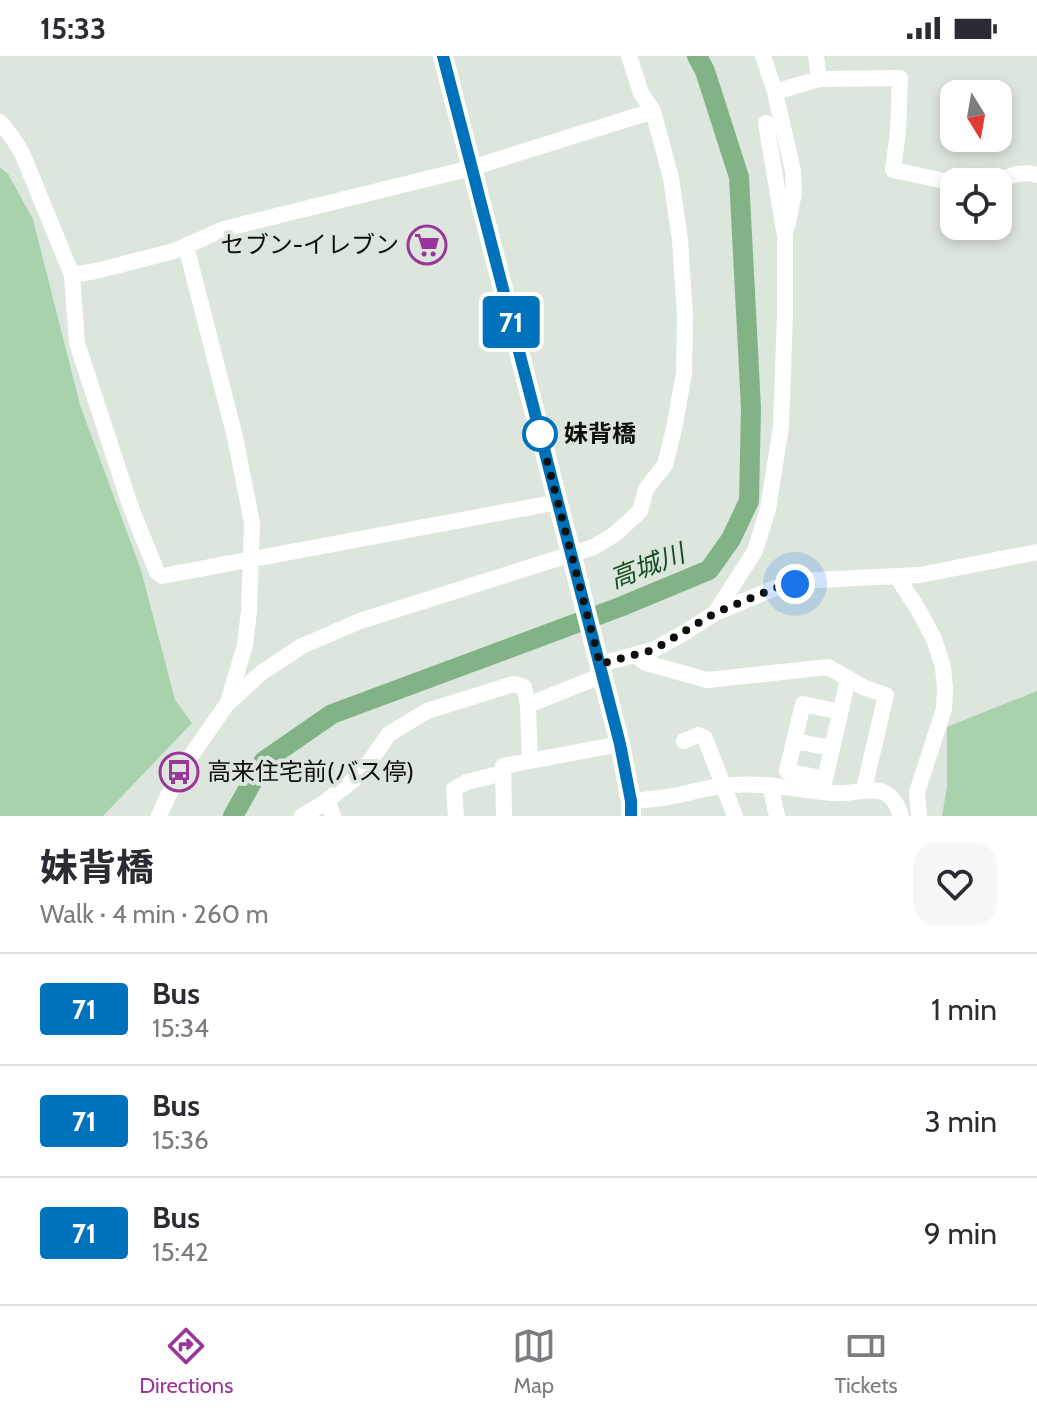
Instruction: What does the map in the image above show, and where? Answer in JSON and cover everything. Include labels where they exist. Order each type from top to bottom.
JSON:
[{"type":"main road","points":[[443,56],[620,744],[631,809]]},
{"type":"street","points":[[159,816],[190,757],[227,704],[261,673],[302,646],[360,621],[594,547],[615,534],[640,511],[646,489],[665,465],[674,429],[684,373],[684,301],[680,240],[671,178],[653,111],[641,93],[629,56]]},
{"type":"street","points":[[763,56],[790,154],[792,207],[785,236]]},
{"type":"street","points":[[816,56],[819,79]]},
{"type":"street","points":[[775,92],[819,79],[900,78],[893,170],[940,180]]},
{"type":"street","points":[[72,275],[174,251],[224,229],[471,168],[653,111]]},
{"type":"street","points":[[0,122],[22,153],[72,275],[77,343],[131,508],[157,572],[162,576],[558,502]]},
{"type":"street","points":[[715,613],[755,551],[768,509],[781,427],[785,236],[766,123]]},
{"type":"street","points":[[1012,175],[1037,175]]},
{"type":"street","points":[[186,246],[235,437],[252,523],[245,645],[227,704]]},
{"type":"street","points":[[528,705],[599,662],[653,650],[715,613],[775,588],[847,577],[920,575],[1037,552]]},
{"type":"street","points":[[897,577],[934,639],[943,667],[944,709],[917,792],[919,816]]},
{"type":"street","points":[[636,656],[646,663],[707,680],[828,667],[865,688],[886,695],[864,789]]},
{"type":"street","points":[[840,712],[803,704],[787,771],[825,779],[848,679]]},
{"type":"street","points":[[302,816],[330,808],[361,774],[389,734],[427,711],[514,684],[524,687],[528,705],[530,761]]},
{"type":"street","points":[[684,741],[698,735],[705,738],[735,816]]},
{"type":"street","points":[[794,741],[832,748]]},
{"type":"street","points":[[504,816],[503,766],[620,744]]},
{"type":"street","points":[[456,816],[454,789],[467,782],[503,773]]},
{"type":"street","points":[[770,785],[777,816]]},
{"type":"street","points":[[631,809],[664,798],[724,786],[782,785],[838,793],[864,789],[884,792],[897,803],[901,816]]},
{"type":"green space","points":[[0,167],[8,174],[33,219],[80,405],[141,570],[175,700],[192,723],[103,816],[0,816]]},
{"type":"green space","points":[[1037,691],[1037,816],[942,816],[947,787],[947,727]]},
{"type":"waterway","name":"高城川","points":[[233,816],[264,761],[332,714],[620,607],[709,570],[731,539],[749,501],[751,408],[739,177],[705,71],[697,56]]},
{"type":"bus line","name":"71","points":[[443,56],[620,744],[631,816]]},
{"type":"place","name":"セブン-イレブン","points":[[427,245]]},
{"type":"place","name":"妹背橋","points":[[540,434]]},
{"type":"place","name":"高来住宅前(バス停)","points":[[179,772]]},
{"type":"route","points":[[540,434],[600,664],[653,650],[715,613],[775,588],[795,584]]}]
